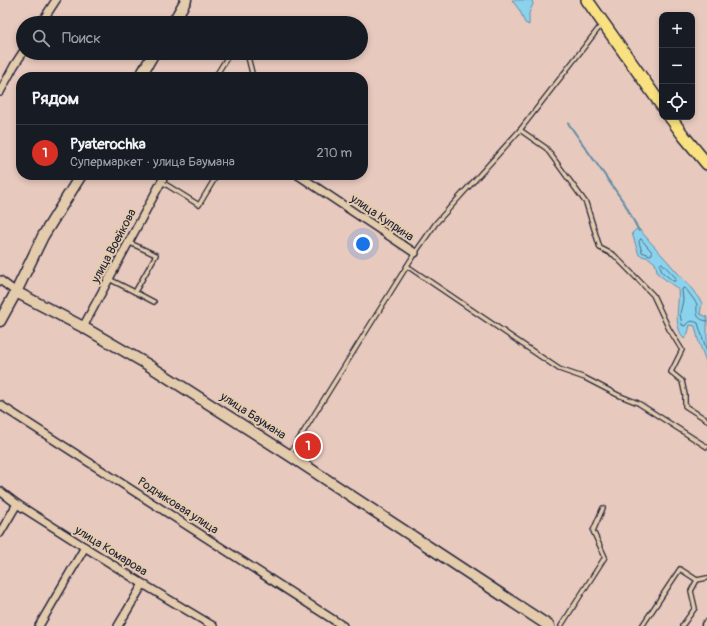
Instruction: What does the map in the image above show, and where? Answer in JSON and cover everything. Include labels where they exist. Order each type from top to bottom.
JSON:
[{"type":"main road","points":[[587,0],[659,102]]},
{"type":"main road","points":[[672,120],[707,164]]},
{"type":"street","points":[[46,16],[56,0]]},
{"type":"street","points":[[176,16],[186,0]]},
{"type":"street","points":[[0,92],[18,60]]},
{"type":"street","points":[[143,72],[150,60]]},
{"type":"street","points":[[0,321],[44,236],[77,180]]},
{"type":"street","name":"улица Куприна","points":[[306,180],[415,253]]},
{"type":"street","name":"улица Воейкова","points":[[83,327],[161,182]]},
{"type":"street","points":[[0,280],[16,292]]},
{"type":"street","name":"улица Баумана","points":[[16,292],[83,327],[145,363],[289,455],[549,626]]},
{"type":"street","name":"Родниковая улица","points":[[0,405],[343,626]]},
{"type":"street","name":"улица Комарова","points":[[0,491],[16,504],[203,623],[213,626]]},
{"type":"street","points":[[0,533],[16,504]]},
{"type":"street","points":[[39,626],[85,547]]},
{"type":"street","points":[[118,626],[143,584]]},
{"type":"lane","points":[[289,455],[415,253],[436,224],[520,130],[603,23]]},
{"type":"lane","points":[[218,72],[226,60]]},
{"type":"lane","points":[[249,60],[252,72]]},
{"type":"lane","points":[[520,130],[546,148],[586,203],[600,248],[614,255],[653,295],[669,329],[682,350],[671,372],[682,381],[685,395],[685,406],[707,420]]},
{"type":"lane","points":[[161,182],[199,205],[214,180]]},
{"type":"lane","points":[[128,242],[156,255],[136,292]]},
{"type":"lane","points":[[407,266],[559,369],[585,378],[618,395],[638,403],[707,447]]},
{"type":"lane","points":[[109,279],[154,302]]},
{"type":"lane","points":[[561,626],[605,557],[593,531],[603,508]]},
{"type":"lane","points":[[642,626],[680,569],[697,580],[707,578]]},
{"type":"lane","points":[[682,626],[695,608],[691,591],[697,580]]},
{"type":"water","points":[[512,0],[532,0],[533,4],[529,13],[529,25],[525,23],[520,11]]},
{"type":"water","points":[[638,228],[692,289],[702,303],[700,314],[707,317],[707,364],[699,343],[695,326],[690,325],[688,333],[684,339],[680,333],[677,321],[678,289],[658,274],[655,263],[649,258],[639,255],[632,233]]},
{"type":"waterway","points":[[568,123],[625,204],[639,231]]},
{"type":"place","name":"Pyaterochka","points":[[308,446]]}]
